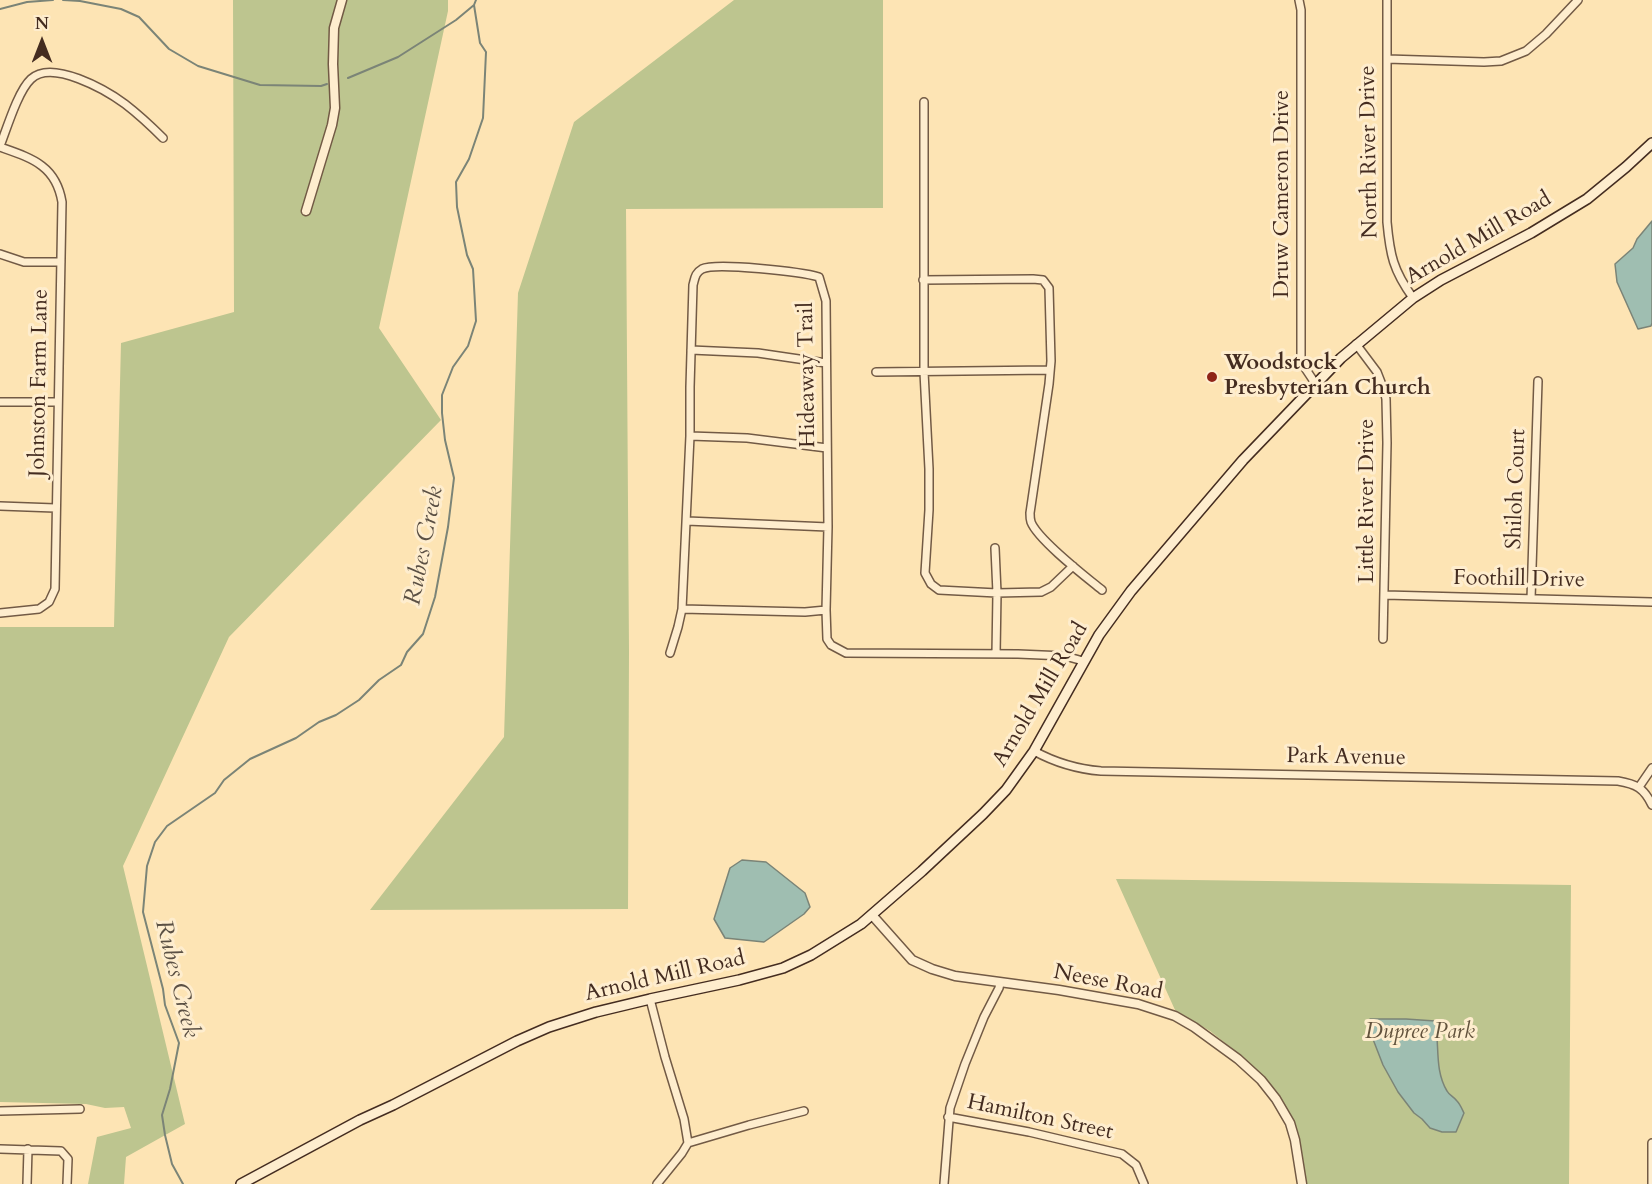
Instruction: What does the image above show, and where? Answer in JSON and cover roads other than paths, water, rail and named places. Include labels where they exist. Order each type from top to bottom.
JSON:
[{"type":"main road","name":"Arnold Mill Road","points":[[241,1184],[360,1120],[517,1041],[568,1020],[783,968],[831,943],[861,924],[983,814],[1016,777],[1034,751],[1110,617],[1243,460],[1315,383],[1356,344],[1413,298],[1441,280],[1531,233],[1587,199],[1652,143]]},
{"type":"street","points":[[306,211],[335,108],[334,28],[342,0]]},
{"type":"street","name":"Druw Cameron Drive","points":[[1299,0],[1301,10],[1301,362],[1315,383]]},
{"type":"street","name":"North River Drive","points":[[1387,0],[1386,222],[1395,269],[1413,298]]},
{"type":"street","points":[[1387,59],[1501,61],[1526,51],[1546,34],[1578,0]]},
{"type":"street","points":[[0,147],[26,85],[34,76],[48,72],[70,76],[112,96],[133,110],[164,138]]},
{"type":"street","points":[[924,102],[924,372],[929,469],[925,573],[931,584],[939,590],[997,593],[1041,592],[1051,587],[1073,566]]},
{"type":"street","name":"Johnston Farm Lane","points":[[0,147],[31,158],[49,172],[57,182],[62,202],[55,589],[49,602],[39,609],[0,613]]},
{"type":"street","points":[[0,254],[24,262],[61,262]]},
{"type":"street","name":"Hideaway Trail","points":[[670,653],[682,609],[690,436],[693,285],[695,276],[701,270],[710,267],[807,273],[819,277],[826,301],[828,527],[826,610],[827,639],[831,645],[846,653],[996,654]]},
{"type":"street","points":[[923,280],[1043,280],[1049,288],[1050,370],[1030,513],[1037,533],[1102,590]]},
{"type":"street","name":"Little River Drive","points":[[1356,344],[1377,372],[1386,399],[1383,639]]},
{"type":"street","points":[[691,350],[758,353],[826,363]]},
{"type":"street","points":[[876,372],[1050,370]]},
{"type":"street","name":"Shiloh Court","points":[[1531,599],[1538,381]]},
{"type":"street","points":[[0,402],[58,402]]},
{"type":"street","points":[[690,436],[747,438],[827,448]]},
{"type":"street","points":[[0,506],[55,508]]},
{"type":"street","points":[[687,521],[828,527]]},
{"type":"street","points":[[995,548],[996,654],[1065,656],[1083,661]]},
{"type":"street","name":"Foothill Drive","points":[[1385,595],[1652,602]]},
{"type":"street","points":[[682,609],[805,612],[826,610]]},
{"type":"street","name":"Park Avenue","points":[[1034,751],[1066,766],[1086,770],[1610,780],[1639,787]]},
{"type":"street","points":[[1652,768],[1639,787],[1652,804]]},
{"type":"street","name":"Neese Road","points":[[872,915],[912,960],[941,972],[1149,1007],[1175,1016],[1206,1034],[1261,1080],[1276,1099],[1290,1123],[1302,1184]]},
{"type":"street","points":[[944,1184],[948,1117],[953,1096],[1000,982]]},
{"type":"street","points":[[650,999],[684,1119],[688,1143],[657,1184]]},
{"type":"street","points":[[0,1111],[80,1109]]},
{"type":"street","points":[[688,1143],[804,1111]]},
{"type":"street","name":"Hamilton Street","points":[[948,1117],[1029,1132],[1122,1154],[1136,1165],[1144,1184]]},
{"type":"street","points":[[1652,1143],[1652,1184]]},
{"type":"street","points":[[0,1149],[61,1151],[68,1159],[68,1184]]},
{"type":"street","points":[[27,1184],[28,1149]]},
{"type":"waterway","points":[[0,9],[27,2],[53,0]]},
{"type":"waterway","points":[[63,0],[121,9],[139,17],[169,49],[198,66],[260,85],[321,86],[327,84]]},
{"type":"waterway","name":"Rubes Creek","points":[[183,1184],[172,1164],[162,1115],[170,1089],[179,1043],[165,1005],[143,912],[147,866],[155,842],[167,826],[215,793],[224,780],[250,759],[296,738],[319,722],[336,715],[359,700],[379,680],[401,665],[407,652],[423,634],[435,597],[448,527],[454,478],[445,440],[442,395],[453,367],[468,346],[476,321],[473,269],[467,255],[457,207],[456,182],[469,159],[483,118],[486,52],[480,43],[474,5],[476,0]]},
{"type":"waterway","points":[[348,78],[398,57],[456,20],[474,5]]},
{"type":"place","name":"Woodstock Presbyterian Church","points":[[1212,377]]},
{"type":"park label","name":"Dupree Park","points":[[1420,1033]]}]
